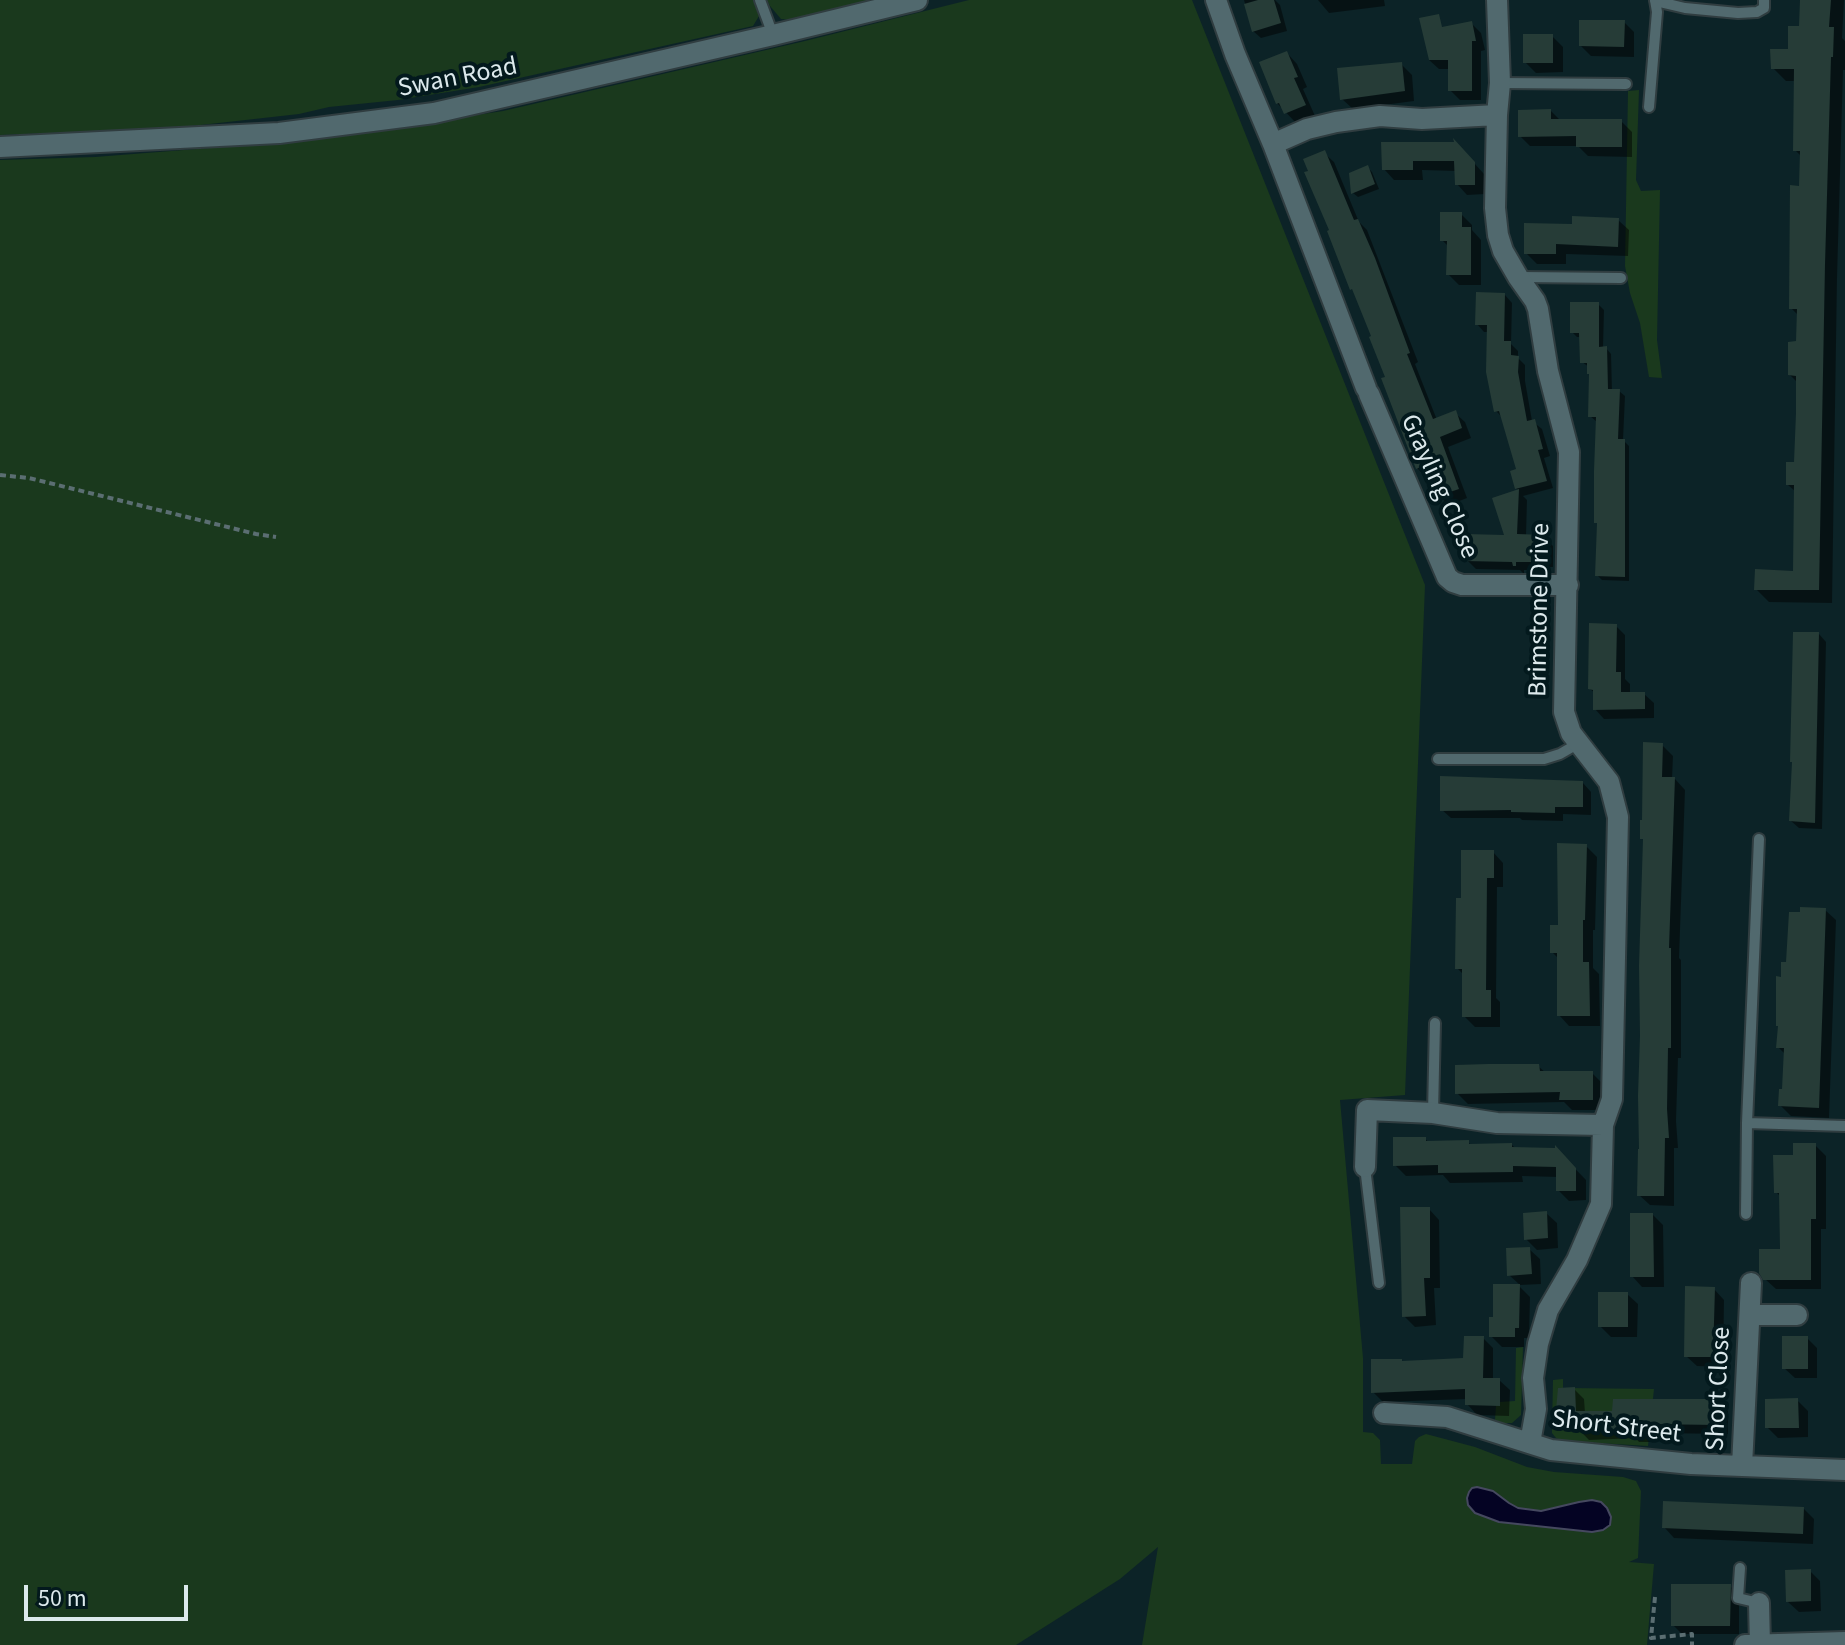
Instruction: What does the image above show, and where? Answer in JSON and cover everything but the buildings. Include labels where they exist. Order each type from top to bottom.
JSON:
[{"type":"street","name":"Swan Road","points":[[0,147],[279,133],[434,113],[917,0]]},
{"type":"street","name":"Grayling Close","points":[[1216,0],[1368,391],[1447,577],[1462,585],[1568,585]]},
{"type":"street","name":"Brimstone Drive","points":[[1497,0],[1500,83],[1495,222],[1503,251],[1538,309],[1548,371],[1569,452],[1564,712],[1571,733],[1609,782],[1618,817],[1612,1099],[1603,1125],[1601,1204],[1577,1260],[1548,1310],[1541,1333],[1533,1378],[1536,1409],[1530,1443]]},
{"type":"street","points":[[1273,144],[1307,129],[1380,116],[1422,119],[1497,115]]},
{"type":"street","points":[[1365,1167],[1367,1110],[1433,1113],[1497,1123],[1603,1125]]},
{"type":"street","name":"Short Close","points":[[1742,1466],[1751,1283]]},
{"type":"street","name":"Short Close","points":[[1750,1315],[1797,1315]]},
{"type":"street","name":"Short Street","points":[[1384,1413],[1447,1417],[1551,1450],[1691,1464],[1845,1470]]},
{"type":"street","points":[[1759,1603],[1760,1645]]},
{"type":"street","points":[[1746,1645],[1845,1642]]},
{"type":"lane","points":[[760,0],[773,35]]},
{"type":"lane","points":[[1649,107],[1657,12],[1655,0],[1685,8],[1738,13],[1757,12],[1764,8],[1764,0]]},
{"type":"lane","points":[[1500,83],[1626,84]]},
{"type":"lane","points":[[1518,277],[1621,278]]},
{"type":"lane","points":[[1438,759],[1544,759],[1579,743]]},
{"type":"lane","points":[[1746,1214],[1759,839]]},
{"type":"lane","points":[[1433,1113],[1435,1023]]},
{"type":"lane","points":[[1747,1123],[1845,1126]]},
{"type":"lane","points":[[1365,1167],[1379,1283]]},
{"type":"lane","points":[[1740,1568],[1738,1598],[1759,1603]]},
{"type":"path","points":[[0,475],[29,478],[276,537]]},
{"type":"path","points":[[1655,1597],[1651,1638],[1692,1634],[1692,1645]]},
{"type":"green space","points":[[0,0],[753,0],[759,16],[753,26],[479,87],[398,100],[174,128],[0,135]]},
{"type":"green space","points":[[767,0],[870,0],[791,20],[781,19]]},
{"type":"green space","points":[[969,0],[1192,0],[1425,585],[1405,1095],[1340,1100],[1363,1358],[1363,1432],[1373,1433],[1380,1440],[1381,1464],[1412,1464],[1415,1441],[1426,1434],[1475,1447],[1527,1467],[1636,1481],[1641,1491],[1638,1558],[1629,1562],[1654,1564],[1647,1645],[1142,1645],[1158,1547],[1120,1579],[1016,1645],[0,1645],[0,160],[95,157],[311,140],[503,111]]},
{"type":"green space","points":[[1639,90],[1636,180],[1641,191],[1660,190],[1657,340],[1662,378],[1649,377],[1640,323],[1625,266],[1628,91]]},
{"type":"green space","points":[[1523,1347],[1521,1415],[1512,1423],[1503,1423],[1495,1420],[1496,1405],[1515,1401],[1516,1348]]},
{"type":"green space","points":[[1563,1379],[1563,1396],[1565,1388],[1654,1389],[1648,1446],[1556,1438],[1552,1433],[1553,1380]]},
{"type":"water","points":[[1477,1487],[1493,1491],[1518,1508],[1541,1511],[1592,1500],[1601,1502],[1611,1517],[1610,1525],[1592,1532],[1499,1522],[1475,1513],[1468,1505],[1469,1492]]}]
